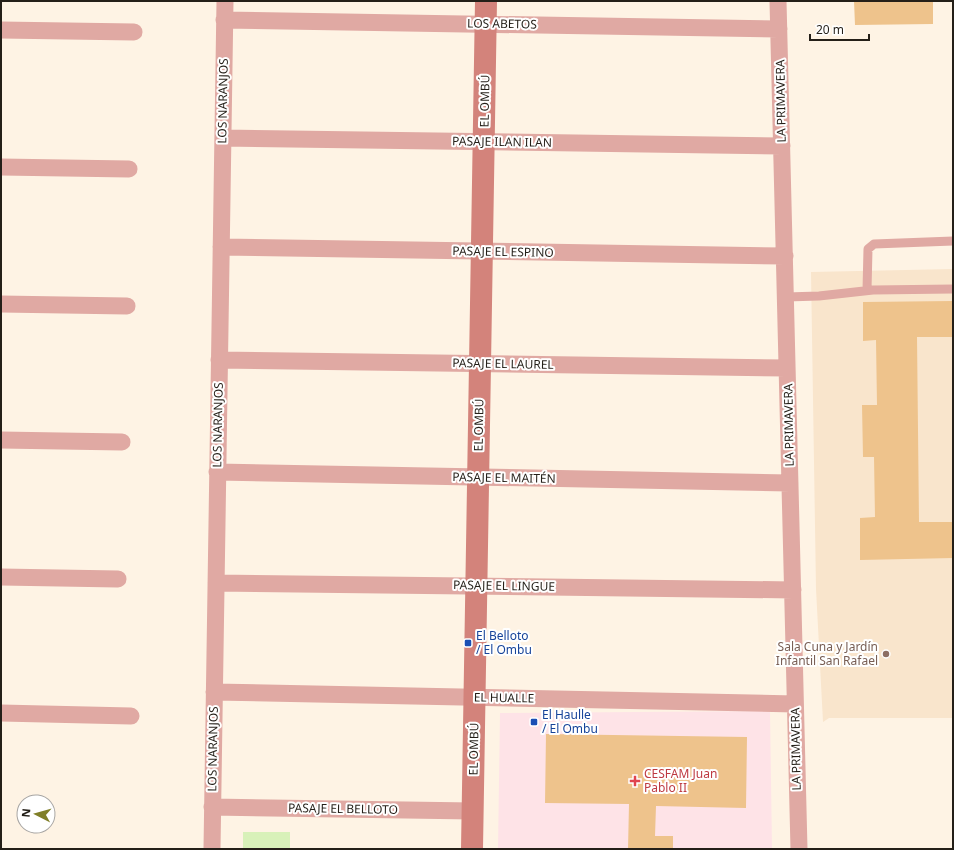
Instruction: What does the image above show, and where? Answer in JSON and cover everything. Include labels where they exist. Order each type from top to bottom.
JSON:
[{"type":"street","name":"LOS NARANJOS","points":[[212,849],[225,1]]},
{"type":"street","name":"EL OMBÚ","points":[[472,849],[486,1]]},
{"type":"street","name":"LA PRIMAVERA","points":[[778,1],[799,849]]},
{"type":"street","name":"LOS ABETOS","points":[[224,20],[779,28]]},
{"type":"street","points":[[1,30],[134,32]]},
{"type":"street","name":"PASAJE ILAN ILAN","points":[[223,138],[782,146]]},
{"type":"street","points":[[1,167],[129,169]]},
{"type":"street","name":"PASAJE EL ESPINO","points":[[221,247],[785,256]]},
{"type":"street","points":[[1,304],[127,306]]},
{"type":"street","name":"PASAJE EL LAUREL","points":[[219,360],[787,368]]},
{"type":"street","points":[[1,440],[122,442]]},
{"type":"street","name":"PASAJE EL MAITÉN","points":[[217,472],[790,483]]},
{"type":"street","points":[[1,577],[118,579]]},
{"type":"street","name":"PASAJE EL LINGUE","points":[[216,583],[793,590]]},
{"type":"street","name":"EL HUALLE","points":[[214,692],[795,704]]},
{"type":"street","points":[[1,713],[131,716]]},
{"type":"street","name":"PASAJE EL BELLOTO","points":[[212,807],[473,811]]},
{"type":"lane","points":[[867,290],[868,249],[874,244],[953,241]]},
{"type":"lane","points":[[786,297],[818,296],[867,290],[953,289]]},
{"type":"shaded area","points":[[953,269],[953,718],[829,718],[823,722],[816,589],[811,272]]},
{"type":"shaded area","name":"CESFAM Juan Pablo II","points":[[770,711],[772,849],[498,849],[500,713]]},
{"type":"green space","points":[[243,832],[290,832],[290,849],[243,849]]},
{"type":"building","points":[[854,1],[933,1],[933,24],[855,25]]},
{"type":"building","points":[[953,301],[953,337],[917,337],[919,522],[953,522],[953,558],[860,560],[860,518],[875,517],[874,457],[863,457],[862,405],[877,405],[876,340],[863,341],[863,302]]},
{"type":"building","points":[[546,734],[747,737],[746,808],[656,806],[655,836],[673,836],[673,849],[628,849],[629,804],[545,803]]},
{"type":"place","name":"El Belloto / El Ombu","points":[[468,643]]},
{"type":"place","name":"Sala Cuna y Jardín Infantil San Rafael","points":[[886,654]]},
{"type":"place","name":"El Haulle / El Ombu","points":[[534,722]]},
{"type":"place","name":"CESFAM Juan Pablo II","points":[[635,781]]}]
